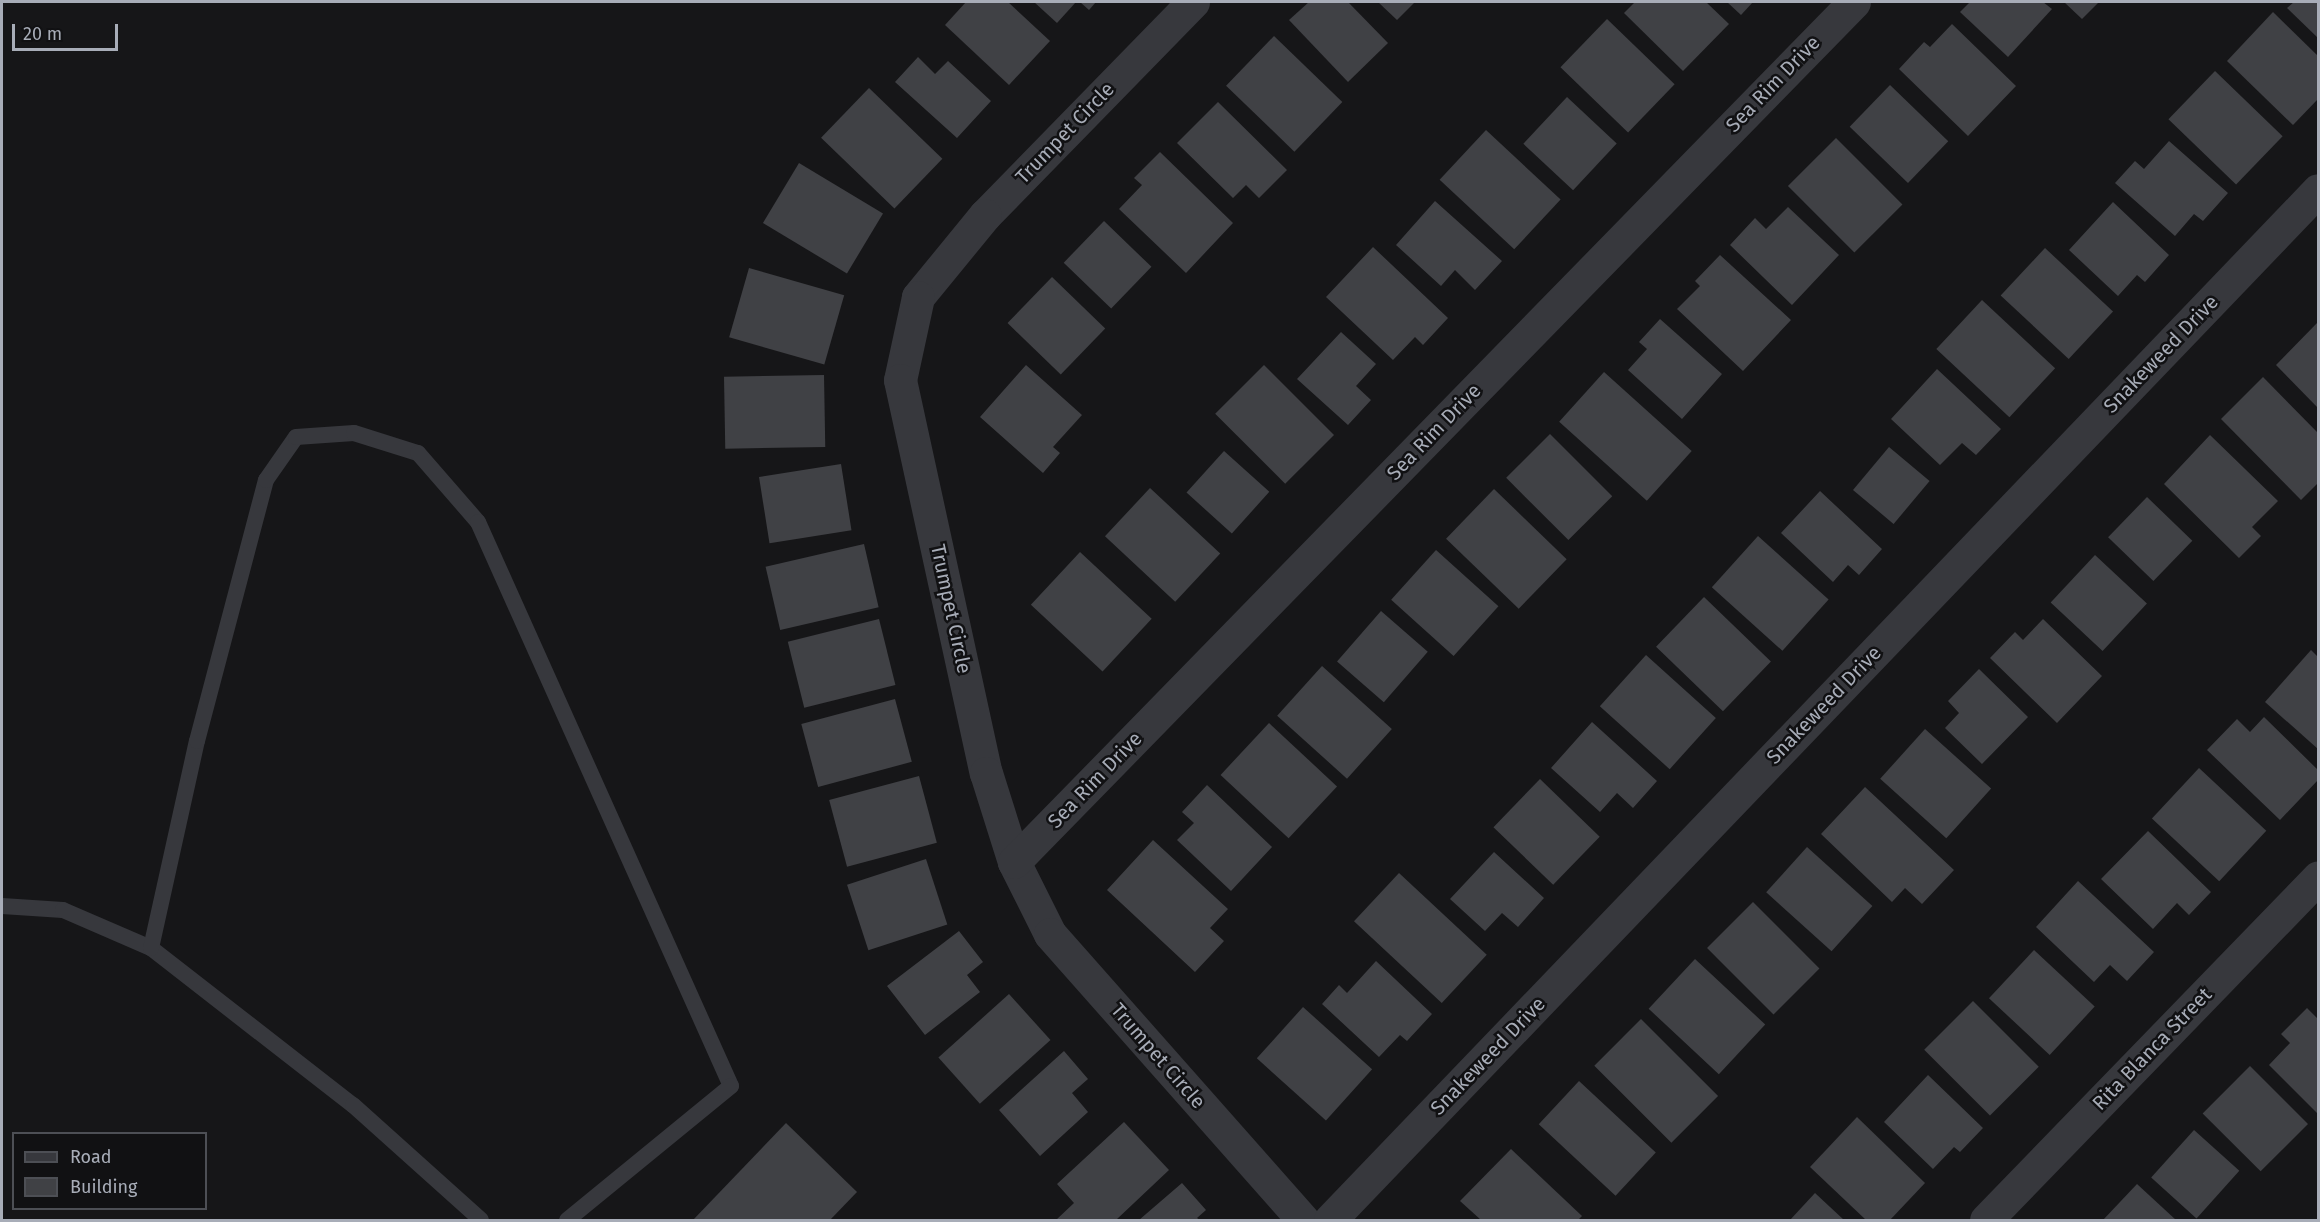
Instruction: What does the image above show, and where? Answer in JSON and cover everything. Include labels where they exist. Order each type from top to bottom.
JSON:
[{"type":"street","name":"Trumpet Circle","points":[[1193,2],[985,214],[918,297],[900,380],[986,773],[1014,862],[1050,934],[1303,1221]]},
{"type":"street","name":"Sea Rim Drive","points":[[1014,862],[1854,2]]},
{"type":"street","name":"Snakeweed Drive","points":[[1330,1221],[2319,190]]},
{"type":"street","name":"Rita Blanca Street","points":[[1986,1221],[2319,878]]},
{"type":"lane","points":[[151,948],[197,741],[266,480],[296,437],[354,433],[418,453],[478,522],[731,1086],[567,1221]]},
{"type":"lane","points":[[2,906],[63,910],[151,948],[354,1105],[482,1221]]},
{"type":"building","points":[[966,2],[1008,2],[1050,41],[1009,85],[945,25]]},
{"type":"building","points":[[1034,2],[1076,2],[1057,23]]},
{"type":"building","points":[[1080,2],[1096,2],[1089,10]]},
{"type":"building","points":[[1309,2],[1348,2],[1388,43],[1348,82],[1289,20]]},
{"type":"building","points":[[1378,2],[1415,2],[1397,20]]},
{"type":"building","points":[[1635,2],[1706,2],[1729,24],[1683,71],[1624,13]]},
{"type":"building","points":[[1727,2],[1753,2],[1741,15]]},
{"type":"building","points":[[1970,2],[2043,2],[2052,9],[2008,57],[1960,12]]},
{"type":"building","points":[[2064,2],[2099,2],[2082,19]]},
{"type":"building","points":[[2294,2],[2318,2],[2318,38],[2287,8]]},
{"type":"building","points":[[2273,12],[2318,56],[2318,99],[2293,125],[2227,61]]},
{"type":"building","points":[[1607,19],[1675,84],[1628,132],[1560,67]]},
{"type":"building","points":[[1952,24],[2016,86],[1968,136],[1899,69],[1924,42],[1930,47]]},
{"type":"building","points":[[1274,36],[1342,102],[1294,152],[1226,86]]},
{"type":"building","points":[[918,57],[935,74],[948,61],[991,101],[957,138],[895,82]]},
{"type":"building","points":[[2215,71],[2283,136],[2236,184],[2168,119]]},
{"type":"building","points":[[1890,85],[1948,141],[1908,183],[1850,127]]},
{"type":"building","points":[[869,88],[942,159],[894,208],[821,138]]},
{"type":"building","points":[[1567,97],[1617,143],[1573,190],[1523,144]]},
{"type":"building","points":[[1218,102],[1287,170],[1259,198],[1246,185],[1233,198],[1177,143]]},
{"type":"building","points":[[1486,130],[1561,200],[1514,249],[1440,180]]},
{"type":"building","points":[[1836,138],[1902,204],[1854,253],[1788,186]]},
{"type":"building","points":[[2169,141],[2228,193],[2203,221],[2194,214],[2175,236],[2115,183],[2135,161],[2144,169]]},
{"type":"building","points":[[1160,152],[1233,223],[1186,273],[1119,209],[1142,185],[1134,178]]},
{"type":"building","points":[[799,163],[883,213],[847,273],[763,223]]},
{"type":"building","points":[[1435,201],[1502,261],[1475,290],[1455,270],[1441,286],[1396,245]]},
{"type":"building","points":[[2113,202],[2169,255],[2145,282],[2137,275],[2118,296],[2069,250]]},
{"type":"building","points":[[1788,207],[1839,255],[1792,305],[1730,245],[1755,218],[1766,229]]},
{"type":"building","points":[[1104,221],[1151,267],[1111,309],[1064,263]]},
{"type":"building","points":[[1373,247],[1448,318],[1423,345],[1415,337],[1393,360],[1326,297]]},
{"type":"building","points":[[2045,248],[2113,311],[2069,359],[2001,296]]},
{"type":"building","points":[[1720,255],[1791,320],[1743,371],[1677,309],[1700,286],[1695,281]]},
{"type":"building","points":[[749,268],[844,295],[824,364],[729,337]]},
{"type":"building","points":[[1052,277],[1105,328],[1061,374],[1008,323]]},
{"type":"building","points":[[1982,300],[2055,368],[2009,417],[1936,349]]},
{"type":"building","points":[[1660,319],[1722,374],[1682,419],[1628,370],[1647,349],[1639,342]]},
{"type":"building","points":[[2318,322],[2318,408],[2276,365]]},
{"type":"building","points":[[1341,332],[1376,364],[1356,386],[1371,400],[1348,425],[1297,379]]},
{"type":"building","points":[[1026,365],[1082,415],[1053,447],[1060,453],[1043,473],[980,417]]},
{"type":"building","points":[[1264,365],[1334,435],[1285,484],[1215,414]]},
{"type":"building","points":[[1937,369],[2001,429],[1976,455],[1962,443],[1940,465],[1891,419]]},
{"type":"building","points":[[1604,372],[1692,451],[1647,501],[1559,422]]},
{"type":"building","points":[[824,375],[825,447],[725,449],[724,377]]},
{"type":"building","points":[[2263,377],[2318,433],[2318,483],[2301,500],[2221,419]]},
{"type":"building","points":[[1550,434],[1612,496],[1568,540],[1506,478]]},
{"type":"building","points":[[2210,435],[2278,501],[2252,527],[2261,536],[2239,558],[2164,484]]},
{"type":"building","points":[[1889,447],[1930,481],[1894,524],[1853,490]]},
{"type":"building","points":[[1224,451],[1269,492],[1232,533],[1187,493]]},
{"type":"building","points":[[841,464],[851,530],[770,543],[759,477]]},
{"type":"building","points":[[1150,488],[1220,553],[1175,602],[1105,536]]},
{"type":"building","points":[[1494,489],[1567,559],[1519,609],[1446,539]]},
{"type":"building","points":[[1820,491],[1882,549],[1859,575],[1848,565],[1833,582],[1781,533]]},
{"type":"building","points":[[2147,497],[2192,541],[2153,581],[2108,537]]},
{"type":"building","points":[[1758,536],[1829,600],[1782,651],[1712,587]]},
{"type":"building","points":[[864,544],[879,607],[780,630],[766,567]]},
{"type":"building","points":[[1436,550],[1498,606],[1454,656],[1391,600]]},
{"type":"building","points":[[1080,552],[1152,619],[1103,671],[1031,605]]},
{"type":"building","points":[[2095,555],[2147,603],[2103,651],[2051,603]]},
{"type":"building","points":[[1704,597],[1771,662],[1723,711],[1656,647]]},
{"type":"building","points":[[1381,611],[1428,652],[1384,702],[1337,662]]},
{"type":"building","points":[[879,619],[895,685],[804,708],[788,642]]},
{"type":"building","points":[[2043,619],[2102,676],[2057,723],[1990,658],[2015,632],[2023,640]]},
{"type":"building","points":[[2311,650],[2318,657],[2318,749],[2265,702]]},
{"type":"building","points":[[1646,655],[1716,718],[1670,769],[1600,706]]},
{"type":"building","points":[[1322,666],[1392,729],[1347,779],[1277,716]]},
{"type":"building","points":[[1979,669],[2028,717],[1982,764],[1945,728],[1959,713],[1948,701]]},
{"type":"building","points":[[895,699],[912,762],[818,787],[801,724]]},
{"type":"building","points":[[2264,717],[2318,770],[2318,780],[2280,820],[2207,750],[2237,719],[2250,732]]},
{"type":"building","points":[[1592,722],[1657,781],[1633,808],[1617,793],[1600,812],[1551,768]]},
{"type":"building","points":[[1269,723],[1337,786],[1289,838],[1221,775]]},
{"type":"building","points":[[1925,729],[1991,789],[1946,838],[1880,779]]},
{"type":"building","points":[[2199,768],[2266,831],[2219,881],[2152,818]]},
{"type":"building","points":[[919,776],[937,843],[847,867],[829,800]]},
{"type":"building","points":[[1540,779],[1600,837],[1553,885],[1493,827]]},
{"type":"building","points":[[1207,785],[1272,847],[1231,891],[1177,840],[1194,823],[1182,812]]},
{"type":"building","points":[[1865,787],[1954,870],[1922,904],[1905,888],[1892,902],[1821,834]]},
{"type":"building","points":[[2148,831],[2211,892],[2189,915],[2177,903],[2153,929],[2101,879]]},
{"type":"building","points":[[1153,840],[1228,909],[1210,928],[1224,941],[1195,972],[1107,890]]},
{"type":"building","points":[[1807,847],[1872,906],[1832,951],[1766,892]]},
{"type":"building","points":[[1494,852],[1544,898],[1518,927],[1502,913],[1485,931],[1450,899]]},
{"type":"building","points":[[926,859],[947,925],[868,950],[847,885]]},
{"type":"building","points":[[1399,873],[1487,955],[1442,1003],[1354,921]]},
{"type":"building","points":[[2078,881],[2154,952],[2127,981],[2110,965],[2094,982],[2036,927]]},
{"type":"building","points":[[1753,902],[1819,968],[1774,1014],[1707,948]]},
{"type":"building","points":[[959,931],[983,962],[967,975],[980,992],[925,1035],[887,986]]},
{"type":"building","points":[[2034,950],[2095,1007],[2050,1055],[1989,998]]},
{"type":"building","points":[[1695,959],[1765,1024],[1719,1074],[1649,1009]]},
{"type":"building","points":[[1376,961],[1432,1014],[1407,1041],[1400,1035],[1379,1057],[1322,1004],[1339,985],[1347,993]]},
{"type":"building","points":[[1009,994],[1050,1040],[980,1104],[938,1058]]},
{"type":"building","points":[[1973,1001],[2039,1067],[1990,1116],[1924,1050]]},
{"type":"building","points":[[1303,1007],[1372,1069],[1326,1121],[1257,1058]]},
{"type":"building","points":[[2307,1008],[2318,1019],[2318,1114],[2269,1065],[2290,1043],[2281,1034]]},
{"type":"building","points":[[1641,1019],[1718,1096],[1671,1143],[1594,1066]]},
{"type":"building","points":[[1064,1051],[1088,1079],[1072,1093],[1088,1112],[1040,1156],[999,1110]]},
{"type":"building","points":[[2250,1066],[2308,1124],[2261,1171],[2203,1113]]},
{"type":"building","points":[[1928,1075],[1983,1128],[1960,1152],[1954,1147],[1933,1169],[1884,1122]]},
{"type":"building","points":[[1579,1081],[1656,1153],[1616,1196],[1539,1124]]},
{"type":"building","points":[[1857,1117],[1925,1183],[1890,1220],[1866,1220],[1810,1167]]},
{"type":"building","points":[[1124,1122],[1169,1170],[1116,1220],[1056,1220],[1074,1203],[1057,1184]]},
{"type":"building","points":[[786,1123],[857,1192],[830,1220],[693,1220]]},
{"type":"building","points":[[2194,1130],[2239,1171],[2197,1218],[2151,1178]]},
{"type":"building","points":[[1511,1149],[1582,1216],[1578,1220],[1481,1220],[1460,1201]]},
{"type":"building","points":[[1182,1183],[1206,1210],[1197,1218],[1200,1220],[1139,1220]]},
{"type":"building","points":[[2137,1184],[2176,1220],[2103,1220]]},
{"type":"building","points":[[1815,1193],[1844,1220],[1790,1220]]}]
